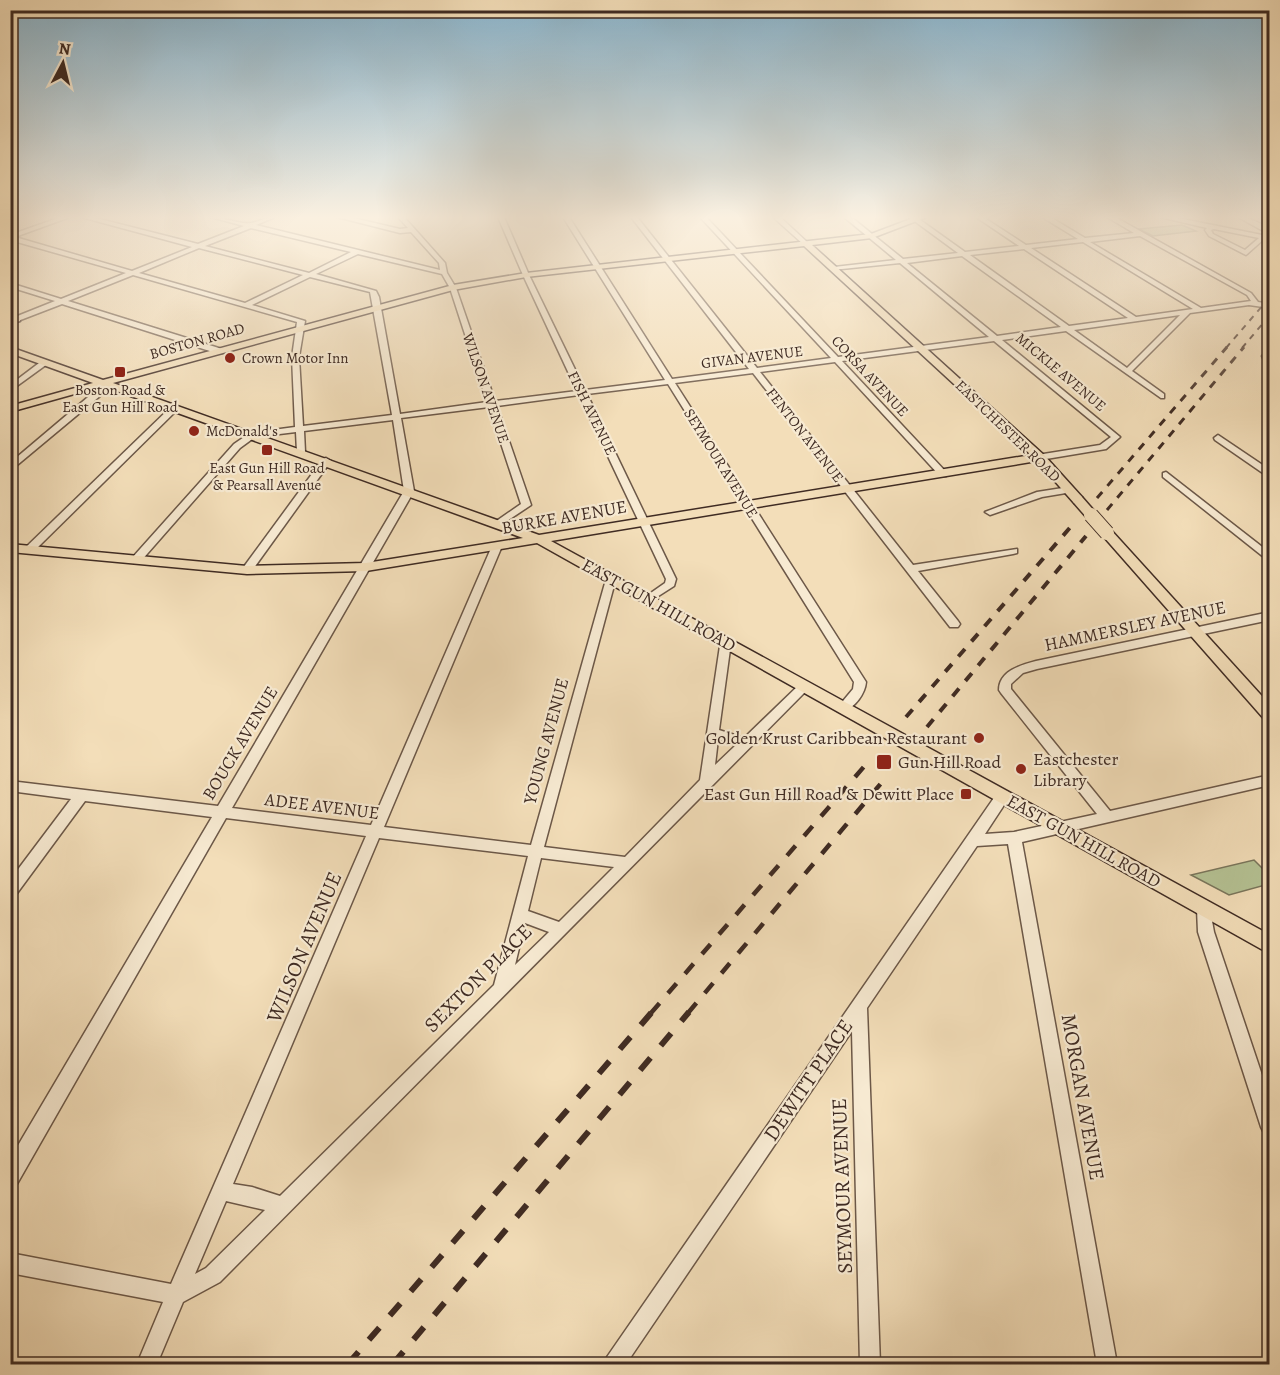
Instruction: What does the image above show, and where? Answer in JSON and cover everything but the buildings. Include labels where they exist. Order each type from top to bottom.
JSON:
[{"type":"main road","name":"BOSTON ROAD","points":[[10,410],[378,306],[491,281]]},
{"type":"main road","name":"EASTCHESTER ROAD","points":[[847,281],[1040,457],[1269,716]]},
{"type":"main road","name":"EAST GUN HILL ROAD","points":[[10,350],[301,452],[538,539],[1269,945]]},
{"type":"main road","name":"BURKE AVENUE","points":[[10,548],[247,570],[366,567],[1040,457]]},
{"type":"street","points":[[13,321],[114,281]]},
{"type":"street","points":[[163,281],[301,321],[296,337],[298,423],[303,437],[301,452]]},
{"type":"street","points":[[246,305],[295,281]]},
{"type":"street","points":[[333,281],[373,291],[378,306],[409,491]]},
{"type":"street","name":"WILSON AVENUE","points":[[449,281],[526,505],[498,524]]},
{"type":"street","name":"FISH AVENUE","points":[[529,281],[671,579],[670,584],[649,599]]},
{"type":"street","name":"SEYMOUR AVENUE","points":[[607,281],[860,682],[859,690],[844,707]]},
{"type":"street","name":"FENTON AVENUE","points":[[684,281],[954,624]]},
{"type":"street","name":"CORSA AVENUE","points":[[763,281],[943,474]]},
{"type":"street","name":"MICKLE AVENUE","points":[[928,281],[1116,437]]},
{"type":"street","points":[[1001,281],[1161,396]]},
{"type":"street","points":[[1077,281],[1135,319]]},
{"type":"street","points":[[1152,281],[1200,310]]},
{"type":"street","points":[[1226,281],[1249,294],[1255,302],[1269,306]]},
{"type":"street","points":[[10,285],[219,351]]},
{"type":"street","name":"GIVAN AVENUE","points":[[253,435],[1067,329],[1255,302]]},
{"type":"street","points":[[1127,372],[1187,312]]},
{"type":"street","points":[[10,389],[46,362]]},
{"type":"street","points":[[10,468],[97,394],[104,383]]},
{"type":"street","points":[[30,550],[175,408]]},
{"type":"street","points":[[136,560],[237,446],[253,435]]},
{"type":"street","name":"BURKE AVENUE","points":[[1040,457],[1103,447],[1116,437]]},
{"type":"street","points":[[1218,438],[1269,475]]},
{"type":"street","points":[[247,570],[326,461]]},
{"type":"street","points":[[1166,475],[1269,559]]},
{"type":"street","points":[[990,512],[1040,494],[1069,490]]},
{"type":"street","name":"BOUCK AVENUE","points":[[10,1178],[409,491]]},
{"type":"street","name":"WILSON AVENUE","points":[[147,1365],[497,546]]},
{"type":"street","points":[[911,570],[1013,550]]},
{"type":"street","name":"YOUNG AVENUE","points":[[501,987],[611,578]]},
{"type":"street","name":"HAMMERSLEY AVENUE","points":[[1108,818],[1005,690],[1005,683],[1019,670],[1036,664],[1269,616]]},
{"type":"street","points":[[706,782],[725,642]]},
{"type":"street","name":"SEXTON PLACE","points":[[177,1295],[213,1275],[805,686]]},
{"type":"street","points":[[712,733],[746,744]]},
{"type":"street","points":[[975,840],[1014,838],[1269,780]]},
{"type":"street","name":"ADEE AVENUE","points":[[10,786],[628,863]]},
{"type":"street","points":[[10,892],[82,795]]},
{"type":"street","name":"DEWITT PLACE","points":[[617,1364],[1003,796]]},
{"type":"street","name":"MORGAN AVENUE","points":[[1014,838],[1107,1365]]},
{"type":"street","points":[[1204,909],[1206,932],[1269,1127]]},
{"type":"street","points":[[520,915],[560,930]]},
{"type":"street","name":"SEYMOUR AVENUE","points":[[859,1005],[870,1365]]},
{"type":"street","points":[[222,1191],[252,1196],[282,1206]]},
{"type":"street","points":[[10,1263],[177,1295]]},
{"type":"green space","points":[[1254,860],[1264,870],[1269,869],[1269,884],[1229,895],[1191,875]]},
{"type":"railway","points":[[1226,348],[1270,297]]},
{"type":"railway","points":[[1242,348],[1270,315]]},
{"type":"railway","points":[[1097,498],[1227,347]]},
{"type":"railway","points":[[1107,510],[1244,347]]},
{"type":"railway","points":[[906,717],[1074,523]]},
{"type":"railway","points":[[927,727],[1086,536]]},
{"type":"railway","points":[[651,1013],[868,762]]},
{"type":"railway","points":[[688,1013],[888,775]]},
{"type":"railway","points":[[348,1364],[652,1012]]},
{"type":"railway","points":[[393,1364],[689,1012]]},
{"type":"place","name":"Crown Motor Inn","points":[[230,358]]},
{"type":"place","name":"Boston Road & East Gun Hill Road","points":[[120,372]]},
{"type":"place","name":"McDonald's","points":[[194,431]]},
{"type":"place","name":"East Gun Hill Road & Pearsall Avenue","points":[[267,450]]},
{"type":"place","name":"Golden Krust Caribbean Restaurant","points":[[979,738]]},
{"type":"place","name":"Gun Hill Road","points":[[884,762]]},
{"type":"place","name":"Eastchester Library","points":[[1021,769]]},
{"type":"place","name":"East Gun Hill Road & Dewitt Place","points":[[966,794]]}]
